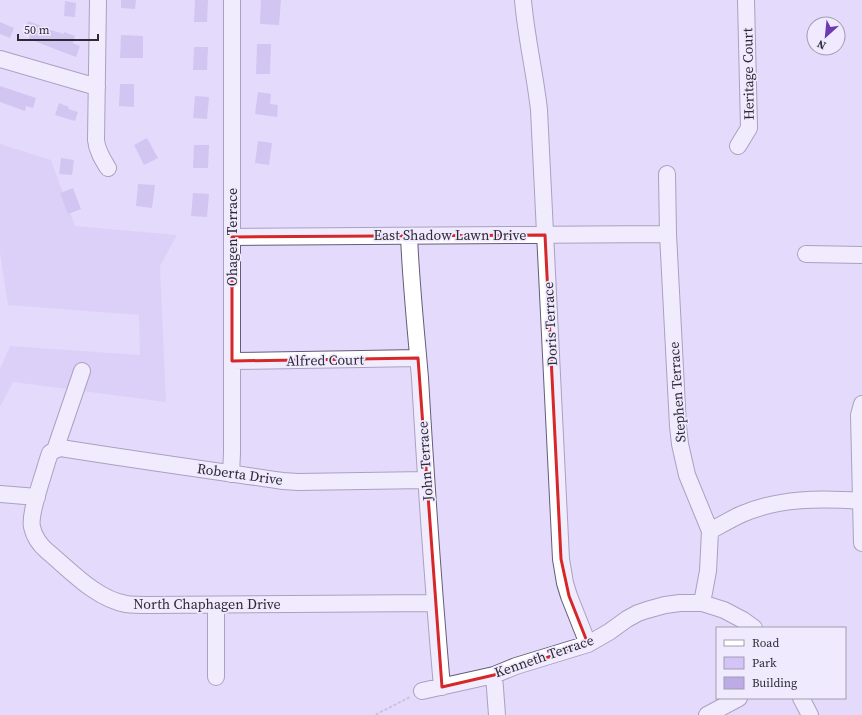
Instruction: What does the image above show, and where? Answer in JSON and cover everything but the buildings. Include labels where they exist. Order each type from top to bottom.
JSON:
[{"type":"street","points":[[98,0],[96,145],[108,168]]},
{"type":"street","name":"Ohagen Terrace","points":[[231,474],[232,0]]},
{"type":"street","name":"Doris Terrace","points":[[523,0],[539,110],[561,559],[569,596],[588,644]]},
{"type":"street","name":"Heritage Court","points":[[738,146],[749,128],[746,0]]},
{"type":"street","points":[[0,59],[97,87]]},
{"type":"street","name":"Stephen Terrace","points":[[667,174],[668,234],[680,444],[687,475],[710,531],[708,571],[702,603]]},
{"type":"street","name":"East Shadow Lawn Drive","points":[[232,237],[668,234]]},
{"type":"street","name":"John Terrace","points":[[410,236],[426,480],[442,687]]},
{"type":"street","points":[[806,254],[862,255]]},
{"type":"street","name":"Alfred Court","points":[[232,361],[418,358]]},
{"type":"street","name":"North Chaphagen Drive","points":[[82,371],[55,450],[50,453],[47,462],[32,516],[32,527],[41,546],[93,590],[115,601],[126,604],[148,606],[435,603]]},
{"type":"street","points":[[862,404],[859,415],[862,543]]},
{"type":"street","name":"Roberta Drive","points":[[55,450],[61,448],[283,481],[426,480]]},
{"type":"street","points":[[0,494],[37,497]]},
{"type":"street","points":[[710,531],[742,514],[773,504],[817,499],[861,501]]},
{"type":"street","name":"Kenneth Terrace","points":[[422,691],[494,674],[588,644],[627,618],[665,605],[702,603],[724,610],[753,627]]},
{"type":"street","points":[[216,605],[216,677]]},
{"type":"street","points":[[494,674],[497,715]]},
{"type":"street","points":[[707,715],[737,699]]},
{"type":"street","points":[[802,699],[810,715]]},
{"type":"path","points":[[376,715],[422,691]]},
{"type":"highlighted area","points":[[545,235],[561,559],[569,596],[588,644],[494,675],[442,687],[418,358],[232,361],[232,237]]},
{"type":"green space","points":[[0,144],[51,160],[75,226],[177,235],[160,266],[166,402],[13,382],[0,407],[0,369],[10,346],[140,355],[139,315],[8,305],[0,252]]}]
